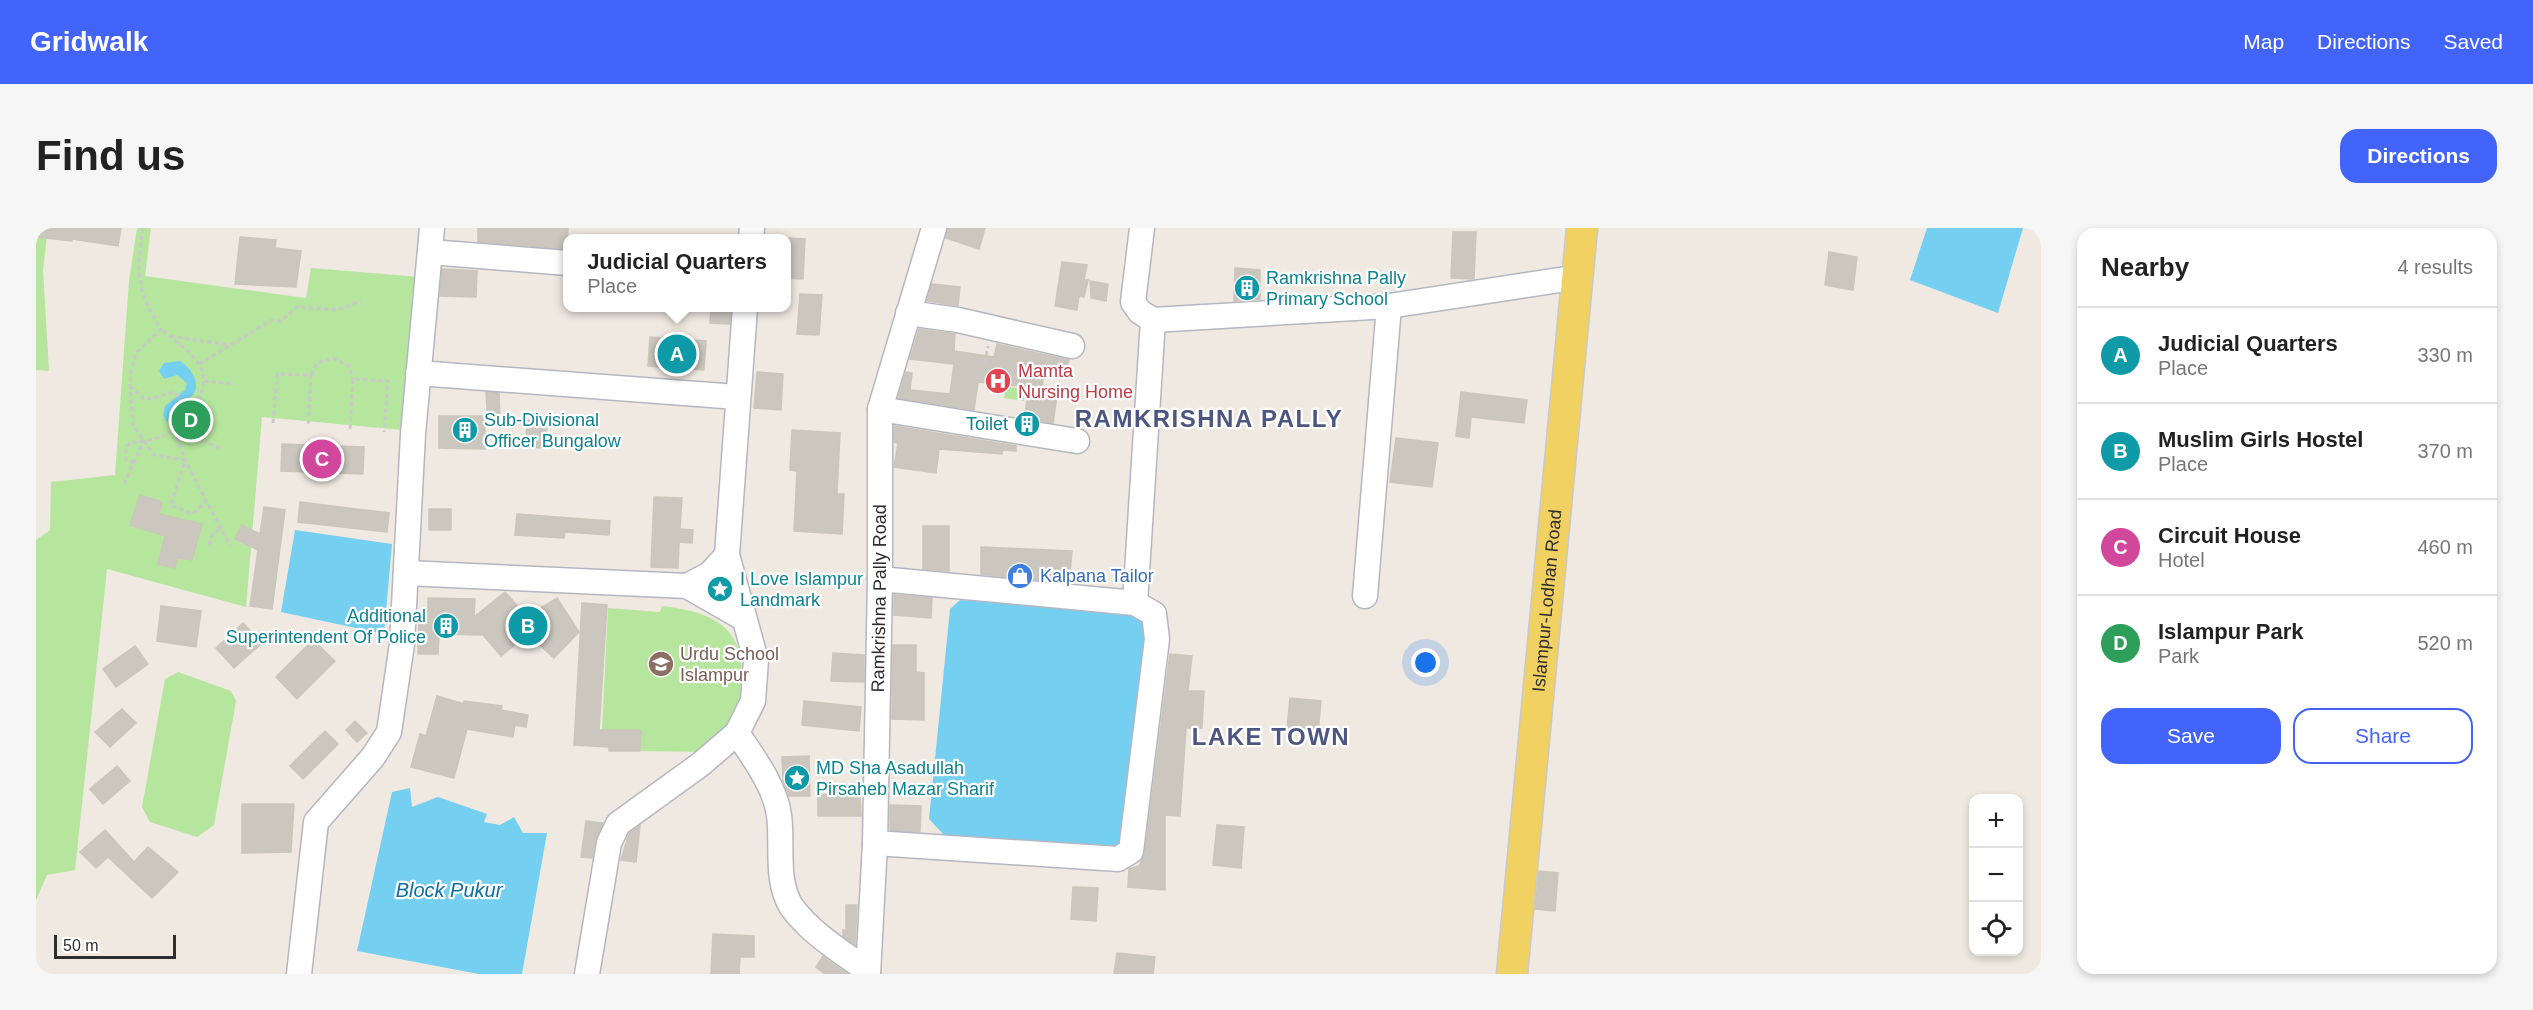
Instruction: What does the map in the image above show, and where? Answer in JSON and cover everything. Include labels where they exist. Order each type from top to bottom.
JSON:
[{"type":"main road","name":"Islampur-Lodhan Road","points":[[1512,974],[1582,228]]},
{"type":"street","points":[[299,974],[316,822],[372,757],[389,732],[402,644],[418,373],[432,228]]},
{"type":"street","name":"Ramkrishna Pally Road","points":[[868,973],[874,843],[880,579],[880,409],[933,228]]},
{"type":"street","points":[[1142,228],[1133,302],[1140,312],[1153,320],[1389,306],[1579,277]]},
{"type":"street","points":[[430,252],[563,263]]},
{"type":"street","points":[[1365,596],[1389,306]]},
{"type":"street","points":[[587,974],[609,843],[618,824],[701,764],[737,733],[753,701],[756,660],[727,555],[745,312]]},
{"type":"street","points":[[908,313],[958,320],[1072,346]]},
{"type":"street","points":[[1135,603],[1153,320]]},
{"type":"street","points":[[418,373],[737,397]]},
{"type":"street","points":[[880,409],[1077,441]]},
{"type":"street","points":[[687,586],[710,574],[727,555]]},
{"type":"street","points":[[406,573],[687,586],[743,618]]},
{"type":"street","points":[[874,843],[1118,859],[1131,851],[1157,639],[1154,614],[1135,603],[880,579]]},
{"type":"street","points":[[737,733],[762,771],[779,813],[783,881],[790,904],[813,930],[868,973]]},
{"type":"path","points":[[134,463],[126,460],[126,447],[131,442],[143,442],[174,430],[191,414],[197,404],[204,381],[199,364],[161,329],[149,309],[137,268],[143,228]]},
{"type":"path","points":[[199,364],[272,320],[281,321],[297,307],[337,310],[361,301]]},
{"type":"path","points":[[161,329],[137,352],[132,366],[130,386],[133,425],[154,455],[185,460]]},
{"type":"path","points":[[198,334],[198,340]]},
{"type":"path","points":[[168,336],[229,345]]},
{"type":"path","points":[[308,426],[311,375],[317,363],[333,358],[349,366],[353,379],[350,429]]},
{"type":"path","points":[[273,423],[277,374],[311,375]]},
{"type":"path","points":[[353,379],[388,381],[384,432]]},
{"type":"path","points":[[204,381],[234,384]]},
{"type":"path","points":[[130,386],[145,400],[174,392],[191,414]]},
{"type":"path","points":[[174,430],[220,448]]},
{"type":"path","points":[[174,430],[185,460],[230,546]]},
{"type":"path","points":[[124,484],[143,442]]},
{"type":"path","points":[[185,460],[171,505],[192,514],[206,502]]},
{"type":"path","points":[[209,544],[212,535],[221,527]]},
{"type":"green space","points":[[36,228],[48,228],[43,270],[49,371],[36,370]]},
{"type":"green space","points":[[137,228],[151,228],[145,276],[306,298],[311,268],[420,277],[403,430],[262,417],[246,607],[107,569],[75,870],[47,875],[36,900],[36,540],[50,530],[51,482],[115,475],[129,281]]},
{"type":"green space","points":[[1006,387],[1025,389],[1024,401],[1004,398]]},
{"type":"green space","name":"Urdu School Islampur","points":[[662,606],[710,618],[732,635],[738,648],[742,664],[739,715],[730,731],[705,752],[640,751],[641,730],[602,730],[608,608],[660,612]]},
{"type":"green space","points":[[178,672],[231,691],[236,701],[214,825],[197,837],[150,822],[142,807],[165,679]]},
{"type":"water","points":[[1927,228],[2023,228],[1998,313],[1910,280]]},
{"type":"water","points":[[180,361],[191,372],[196,387],[189,399],[172,411],[173,416],[178,417],[172,423],[166,421],[163,415],[165,406],[185,390],[187,383],[177,375],[164,379],[159,371],[164,363]]},
{"type":"water","points":[[295,530],[392,544],[384,634],[281,612]]},
{"type":"water","points":[[960,600],[1131,613],[1145,620],[1153,635],[1120,848],[944,835],[929,819],[950,609]]},
{"type":"water","name":"Block Pukur","points":[[410,788],[412,807],[438,797],[487,814],[484,822],[500,825],[514,817],[523,833],[547,833],[522,974],[479,974],[357,951],[392,792]]},
{"type":"building","points":[[36,228],[121,228],[118,246],[72,239],[72,241],[36,237]]},
{"type":"building","points":[[478,228],[568,228],[568,234],[563,234],[563,249],[478,242]]},
{"type":"building","points":[[948,228],[985,228],[979,249],[946,238]]},
{"type":"building","points":[[1453,232],[1476,232],[1474,279],[1451,278]]},
{"type":"building","points":[[240,237],[276,240],[275,248],[301,251],[296,287],[235,284]]},
{"type":"building","points":[[791,238],[805,239],[803,279],[791,278]]},
{"type":"building","points":[[1829,252],[1857,257],[1853,290],[1825,285]]},
{"type":"building","points":[[1062,262],[1087,265],[1084,280],[1088,280],[1084,297],[1079,296],[1077,310],[1055,306]]},
{"type":"building","name":"Ramkrishna Pally Primary School","points":[[1235,268],[1260,270],[1260,299],[1234,301]]},
{"type":"building","points":[[442,269],[477,271],[476,297],[440,296]]},
{"type":"building","points":[[1090,281],[1108,284],[1106,301],[1091,298]]},
{"type":"building","points":[[932,284],[960,287],[958,306],[927,301]]},
{"type":"building","points":[[800,294],[822,295],[819,335],[797,334]]},
{"type":"building","points":[[711,312],[731,312],[730,324],[710,323]]},
{"type":"building","points":[[919,329],[955,334],[954,351],[994,357],[997,344],[1069,360],[1066,372],[1045,367],[1041,394],[1057,396],[1053,423],[1025,418],[1028,387],[978,382],[974,410],[898,398],[906,372],[912,373],[910,390],[950,394],[954,364],[910,359]]},
{"type":"building","points":[[650,337],[706,341],[704,370],[648,366]]},
{"type":"building","points":[[757,372],[783,374],[781,410],[754,408]]},
{"type":"building","points":[[486,392],[499,393],[500,425],[488,425]]},
{"type":"building","points":[[1461,392],[1527,400],[1524,423],[1471,417],[1469,438],[1456,436]]},
{"type":"building","name":"Sub-Divisional Officer Bungalow","points":[[439,416],[485,416],[485,449],[439,448]]},
{"type":"building","points":[[527,420],[547,422],[545,448],[526,447]]},
{"type":"building","points":[[894,426],[1016,446],[1016,451],[1002,450],[1002,454],[939,449],[936,473],[894,467],[898,443],[894,442]]},
{"type":"building","points":[[792,430],[840,433],[837,494],[844,494],[842,534],[794,531],[797,471],[790,470]]},
{"type":"building","points":[[1396,438],[1438,443],[1432,487],[1390,482]]},
{"type":"building","points":[[282,444],[364,447],[363,474],[281,471]]},
{"type":"building","points":[[140,495],[162,502],[159,514],[202,524],[192,560],[178,558],[175,568],[158,564],[165,536],[130,525]]},
{"type":"building","points":[[654,497],[682,498],[680,529],[693,530],[692,543],[679,542],[678,568],[651,567]]},
{"type":"building","points":[[300,502],[389,513],[387,532],[298,522]]},
{"type":"building","points":[[264,507],[285,510],[272,609],[250,606],[258,550],[235,539],[242,525],[260,534]]},
{"type":"building","points":[[429,509],[451,509],[451,530],[429,530]]},
{"type":"building","points":[[517,514],[610,521],[609,535],[565,532],[564,538],[515,535]]},
{"type":"building","points":[[923,526],[949,526],[949,571],[923,569]]},
{"type":"building","points":[[981,547],[1072,551],[1069,583],[981,574]]},
{"type":"building","points":[[505,592],[522,611],[536,611],[557,598],[579,632],[554,658],[535,641],[521,640],[501,656],[483,635],[439,634],[438,654],[418,654],[419,618],[428,618],[428,598],[475,599],[474,617]]},
{"type":"building","points":[[894,595],[932,598],[931,618],[894,615]]},
{"type":"building","points":[[582,603],[607,605],[599,730],[641,730],[640,751],[609,751],[609,747],[574,745]]},
{"type":"building","points":[[161,606],[201,611],[196,647],[157,641]]},
{"type":"building","points":[[243,623],[262,643],[234,668],[216,648]]},
{"type":"building","points":[[313,640],[335,661],[297,699],[276,677]]},
{"type":"building","points":[[893,645],[916,645],[916,672],[924,673],[924,720],[892,719]]},
{"type":"building","points":[[135,646],[148,664],[116,687],[103,669]]},
{"type":"building","points":[[833,653],[864,655],[864,682],[831,681]]},
{"type":"building","points":[[1170,654],[1192,656],[1188,691],[1204,691],[1202,728],[1186,728],[1180,816],[1165,815],[1165,890],[1128,887],[1129,869],[1139,866],[1145,853]]},
{"type":"building","points":[[437,696],[464,704],[464,701],[502,706],[501,710],[528,715],[526,727],[515,725],[513,737],[467,729],[454,778],[411,767],[420,734],[426,736]]},
{"type":"building","points":[[1290,698],[1321,701],[1318,732],[1287,729]]},
{"type":"building","points":[[804,701],[861,707],[859,731],[802,725]]},
{"type":"building","points":[[122,709],[136,723],[110,747],[95,732]]},
{"type":"building","points":[[355,721],[367,733],[357,742],[346,730]]},
{"type":"building","points":[[325,731],[338,744],[303,779],[290,766]]},
{"type":"building","points":[[809,756],[810,796],[789,796],[783,780],[782,757]]},
{"type":"building","points":[[117,766],[130,781],[103,804],[90,789]]},
{"type":"building","points":[[818,794],[860,797],[861,816],[818,816]]},
{"type":"building","points":[[242,804],[294,804],[291,852],[242,853]]},
{"type":"building","points":[[890,805],[921,806],[920,832],[890,830]]},
{"type":"building","points":[[586,821],[603,823],[595,840],[592,858],[581,857]]},
{"type":"building","points":[[1217,825],[1244,827],[1241,868],[1213,865]]},
{"type":"building","points":[[640,826],[636,862],[621,860],[629,833]]},
{"type":"building","points":[[105,830],[134,862],[148,847],[178,872],[152,898],[108,857],[96,868],[80,852]]},
{"type":"building","points":[[1539,871],[1558,873],[1555,911],[1535,909]]},
{"type":"building","points":[[1073,887],[1098,888],[1096,921],[1071,919]]},
{"type":"building","points":[[846,905],[857,905],[855,945],[843,936],[843,930],[846,930]]},
{"type":"building","points":[[713,934],[754,936],[754,957],[740,957],[739,974],[711,974]]},
{"type":"building","points":[[1117,953],[1155,957],[1153,974],[1114,974]]},
{"type":"building","points":[[823,956],[848,974],[825,974],[816,967]]},
{"type":"place","name":"Ramkrishna Pally Primary School","points":[[1247,288]]},
{"type":"place","name":"Judicial Quarters","points":[[677,354]]},
{"type":"place","name":"Mamta Nursing Home","points":[[998,381]]},
{"type":"place","name":"Islampur Park","points":[[191,420]]},
{"type":"place","name":"Toilet","points":[[1027,424]]},
{"type":"place","name":"Sub-Divisional Officer Bungalow","points":[[465,430]]},
{"type":"place","name":"Circuit House","points":[[322,459]]},
{"type":"place","name":"Kalpana Tailor","points":[[1020,576]]},
{"type":"place","name":"I Love Islampur Landmark","points":[[720,589]]},
{"type":"place","name":"Additional Superintendent Of Police","points":[[446,626]]},
{"type":"place","name":"Muslim Girls Hostel","points":[[528,626]]},
{"type":"place","name":"Urdu School Islampur","points":[[661,664]]},
{"type":"place","name":"MD Sha Asadullah Pirsaheb Mazar Sharif","points":[[797,778]]},
{"type":"district","name":"RAMKRISHNA PALLY","points":[[1209,419]]},
{"type":"district","name":"LAKE TOWN","points":[[1271,737]]}]
